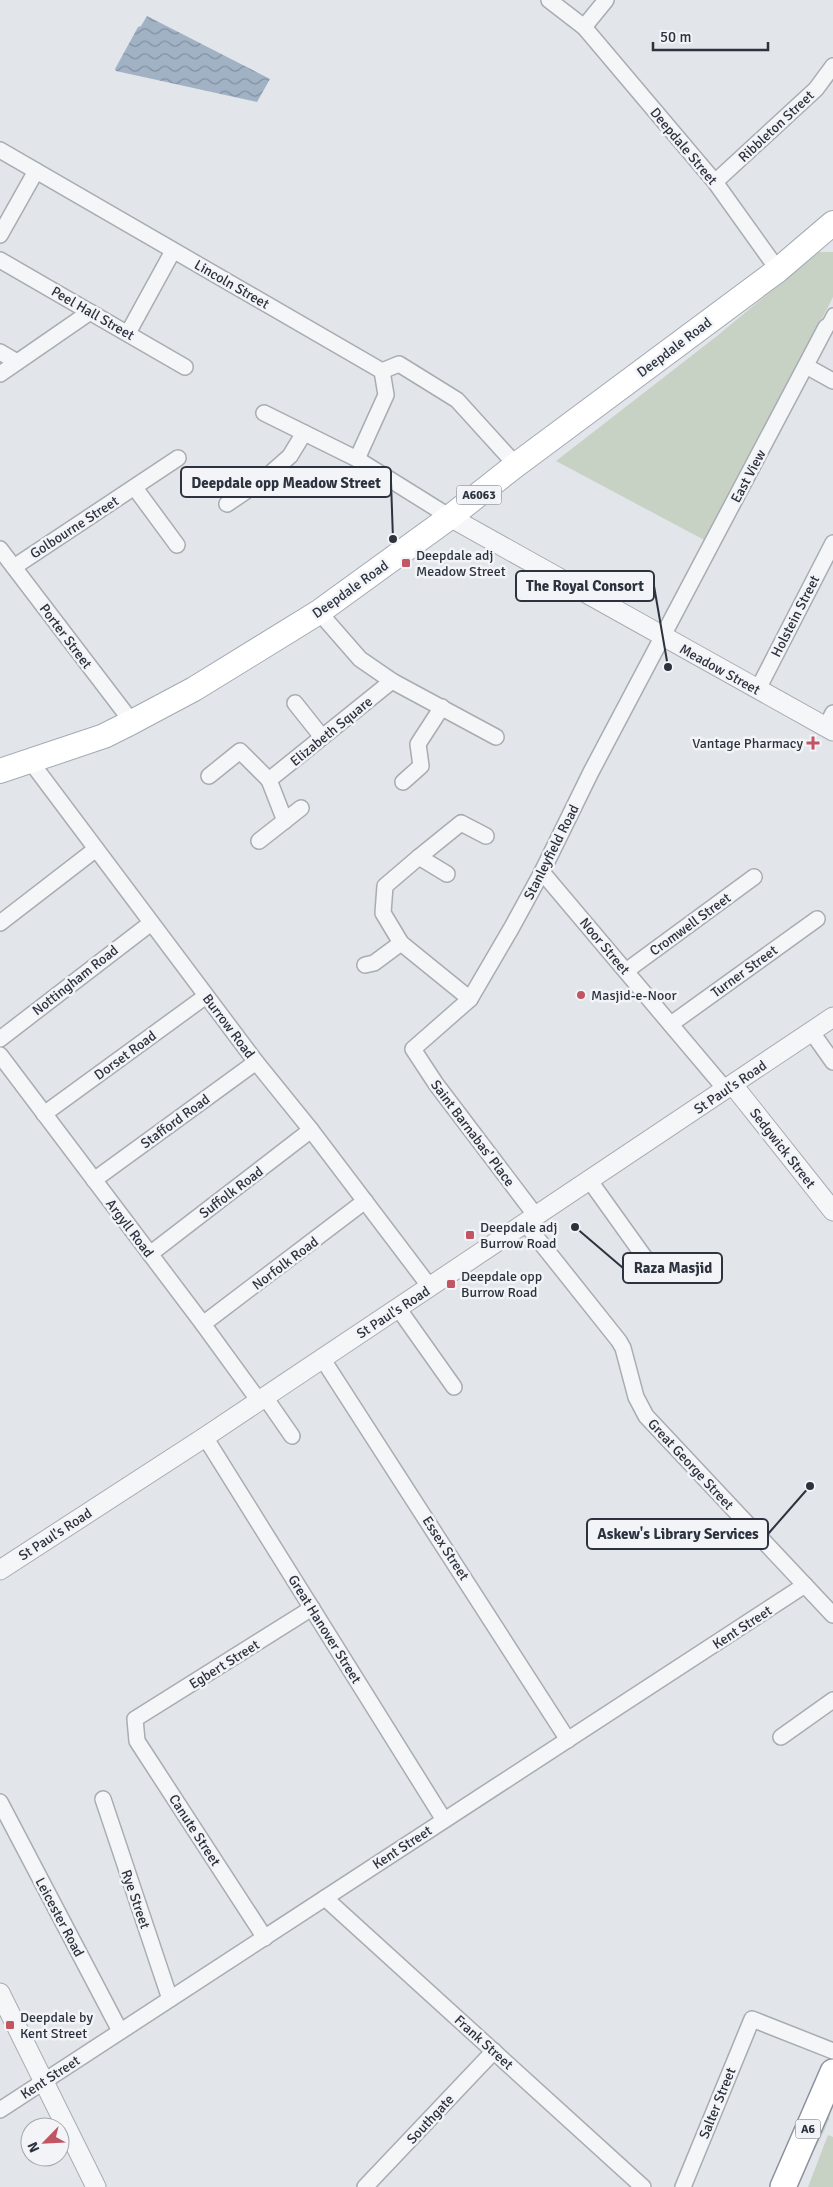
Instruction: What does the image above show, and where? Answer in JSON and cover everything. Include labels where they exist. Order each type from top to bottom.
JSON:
[{"type":"highway","name":"A6","points":[[783,2187],[833,2072]]},
{"type":"main road","name":"Deepdale Road","points":[[1,769],[36,760],[104,736],[194,689],[319,612],[450,517],[516,465],[778,270],[831,227]]},
{"type":"street","name":"Deepdale Street","points":[[549,0],[584,27],[715,182],[778,270]]},
{"type":"street","points":[[584,27],[606,0]]},
{"type":"street","name":"Ribbleton Street","points":[[715,182],[816,89],[833,66]]},
{"type":"street","name":"Lincoln Street","points":[[0,150],[382,371]]},
{"type":"street","points":[[0,235],[36,171]]},
{"type":"street","points":[[128,333],[173,250]]},
{"type":"street","name":"Peel Hall Street","points":[[0,260],[186,367]]},
{"type":"street","points":[[0,374],[90,312]]},
{"type":"street","name":"East View","points":[[664,638],[830,320]]},
{"type":"street","points":[[0,352],[17,362]]},
{"type":"street","points":[[357,459],[386,396],[382,371],[399,364],[457,400],[516,465]]},
{"type":"street","points":[[806,366],[833,381]]},
{"type":"street","points":[[264,414],[357,459],[450,517]]},
{"type":"street","points":[[227,504],[264,479],[290,456],[304,433]]},
{"type":"street","name":"Golbourne Street","points":[[14,567],[178,458]]},
{"type":"street","points":[[135,488],[177,545]]},
{"type":"street","name":"Meadow Street","points":[[450,517],[664,638],[758,689],[831,724]]},
{"type":"street","name":"Holstein Street","points":[[758,689],[833,543]]},
{"type":"street","name":"Porter Street","points":[[0,550],[132,722]]},
{"type":"street","points":[[319,612],[360,659],[392,681],[496,737]]},
{"type":"street","name":"Stanleyfield Road","points":[[413,1048],[470,999],[542,872],[591,772],[664,638]]},
{"type":"street","name":"Elizabeth Square","points":[[269,780],[392,681]]},
{"type":"street","points":[[295,703],[322,737]]},
{"type":"street","points":[[403,782],[421,766],[418,744],[436,704]]},
{"type":"street","points":[[209,776],[240,751],[269,780],[284,822]]},
{"type":"street","name":"Burrow Road","points":[[36,760],[96,849],[256,1062],[365,1201],[436,1283]]},
{"type":"street","points":[[259,842],[302,808]]},
{"type":"street","points":[[470,999],[401,943],[383,913],[385,886],[461,823],[486,836]]},
{"type":"street","points":[[0,923],[96,849]]},
{"type":"street","points":[[419,857],[447,874]]},
{"type":"street","name":"Noor Street","points":[[542,872],[671,1024],[730,1087]]},
{"type":"street","name":"Cromwell Street","points":[[626,971],[754,877]]},
{"type":"street","name":"Turner Street","points":[[671,1024],[817,919]]},
{"type":"street","name":"Nottingham Road","points":[[0,1039],[151,922]]},
{"type":"street","points":[[365,965],[374,963],[401,943]]},
{"type":"street","name":"Dorset Road","points":[[44,1114],[206,996]]},
{"type":"street","name":"St Paul's Road","points":[[0,1570],[205,1437],[494,1243],[590,1181],[833,1016]]},
{"type":"street","points":[[811,1031],[833,1062]]},
{"type":"street","name":"Saint Barnabas' Place","points":[[413,1048],[530,1220]]},
{"type":"street","name":"Argyll Road","points":[[0,1055],[203,1324],[292,1436]]},
{"type":"street","name":"Stafford Road","points":[[94,1180],[256,1062]]},
{"type":"street","name":"Sedgwick Street","points":[[730,1087],[833,1211]]},
{"type":"street","name":"Suffolk Road","points":[[150,1254],[311,1130]]},
{"type":"street","points":[[590,1181],[653,1269]]},
{"type":"street","name":"Norfolk Road","points":[[203,1324],[365,1201]]},
{"type":"street","name":"Great George Street","points":[[530,1220],[619,1341],[623,1348],[636,1397],[646,1416],[833,1615]]},
{"type":"street","points":[[398,1308],[454,1387]]},
{"type":"street","name":"Essex Street","points":[[322,1358],[568,1740]]},
{"type":"street","name":"Great Hanover Street","points":[[205,1437],[444,1820]]},
{"type":"street","name":"Kent Street","points":[[0,2110],[805,1585]]},
{"type":"street","name":"Egbert Street","points":[[136,1719],[312,1608]]},
{"type":"street","points":[[781,1737],[833,1700]]},
{"type":"street","name":"Canute Street","points":[[136,1719],[137,1741],[265,1938]]},
{"type":"street","name":"Rye Street","points":[[102,1799],[170,1999]]},
{"type":"street","name":"Leicester Road","points":[[0,1802],[120,2032]]},
{"type":"street","name":"Frank Street","points":[[325,1898],[494,2051],[636,2185]]},
{"type":"street","points":[[2,2002],[44,2081],[96,2187]]},
{"type":"street","name":"Salter Street","points":[[682,2187],[752,2019],[833,2051]]},
{"type":"street","name":"Southgate","points":[[365,2187],[494,2051]]},
{"type":"green space","points":[[818,252],[833,252],[833,297],[708,542],[556,461],[717,336]]},
{"type":"green space","points":[[833,2094],[828,2121],[808,2161]]},
{"type":"green space","points":[[828,2135],[833,2137],[833,2187],[808,2187]]},
{"type":"water","points":[[147,16],[270,79],[257,102],[116,71],[115,69],[138,27],[141,26]]},
{"type":"place","name":"Deepdale opp Meadow Street","points":[[393,539]]},
{"type":"place","name":"Deepdale adj Meadow Street","points":[[406,563]]},
{"type":"place","name":"The Royal Consort","points":[[668,667]]},
{"type":"place","name":"Vantage Pharmacy","points":[[813,743]]},
{"type":"place","name":"Masjid-e-Noor","points":[[581,995]]},
{"type":"place","name":"Raza Masjid","points":[[575,1227]]},
{"type":"place","name":"Deepdale adj Burrow Road","points":[[470,1235]]},
{"type":"place","name":"Deepdale opp Burrow Road","points":[[451,1284]]},
{"type":"place","name":"Askew's Library Services","points":[[810,1486]]},
{"type":"place","name":"Deepdale by Kent Street","points":[[10,2025]]}]
